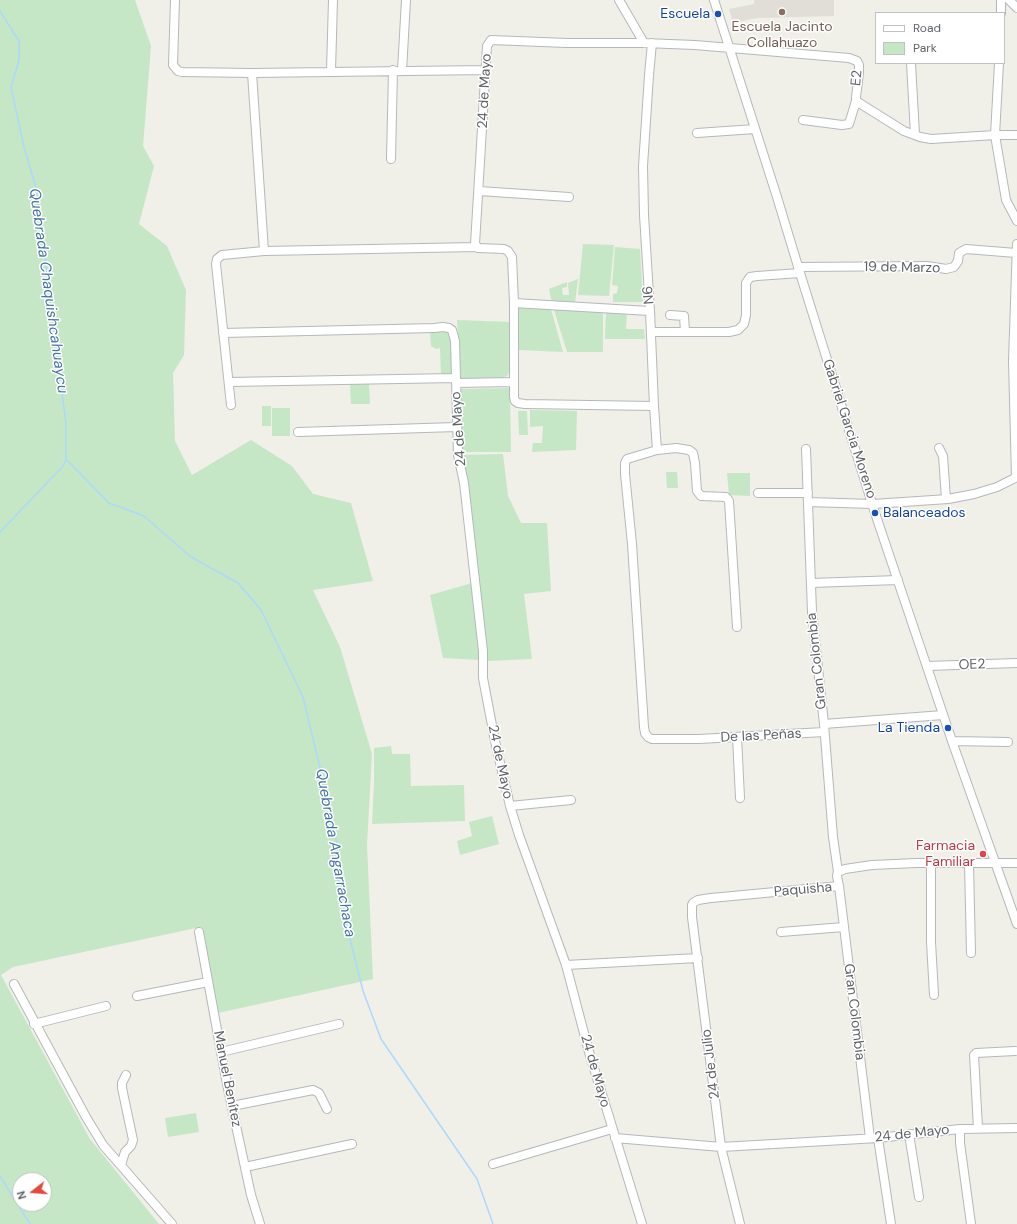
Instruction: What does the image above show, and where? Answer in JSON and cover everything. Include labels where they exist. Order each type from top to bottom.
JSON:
[{"type":"street","points":[[174,0],[173,65],[182,72],[252,73],[486,70]]},
{"type":"street","points":[[331,71],[333,0]]},
{"type":"street","points":[[402,71],[406,0]]},
{"type":"street","points":[[619,0],[648,43]]},
{"type":"street","name":"Gabriel Garcia Moreno","points":[[714,0],[728,47],[778,197],[799,270],[873,504],[943,715],[1017,924]]},
{"type":"street","points":[[1001,0],[1001,12]]},
{"type":"street","points":[[1009,0],[1017,8]]},
{"type":"street","name":"24 de Mayo","points":[[476,247],[487,46],[489,41],[494,39],[567,43],[648,43],[728,47]]},
{"type":"street","name":"N6","points":[[648,43],[649,75],[643,166],[644,215],[657,450]]},
{"type":"street","name":"E2","points":[[728,47],[849,58],[855,60],[858,62],[860,68],[856,101],[904,131],[916,135],[932,139],[996,135],[1017,136]]},
{"type":"street","points":[[912,64],[916,135]]},
{"type":"street","points":[[999,64],[996,135],[1006,200],[1017,221]]},
{"type":"street","points":[[391,159],[393,70]]},
{"type":"street","points":[[252,73],[264,251]]},
{"type":"street","points":[[803,120],[842,125],[849,124],[856,101]]},
{"type":"street","points":[[698,133],[755,129]]},
{"type":"street","points":[[479,191],[570,198]]},
{"type":"street","points":[[808,502],[873,504],[946,499],[974,494],[997,487],[1017,477],[1014,361],[1017,244]]},
{"type":"street","points":[[231,405],[216,264],[217,259],[222,255],[264,251],[476,247],[483,249],[504,249],[512,257],[514,303],[513,382],[515,401],[525,404],[654,406]]},
{"type":"street","name":"19 de Marzo","points":[[651,332],[733,332],[738,330],[744,324],[746,315],[746,283],[750,277],[799,270],[926,266],[946,269],[954,267],[958,261],[959,252],[966,249],[1016,253]]},
{"type":"street","points":[[514,303],[650,310]]},
{"type":"street","points":[[670,315],[684,316],[685,332]]},
{"type":"street","name":"24 de Mayo","points":[[224,333],[443,327],[452,330],[454,337],[456,378],[456,427],[458,455],[464,483],[483,651],[483,678],[495,741],[518,835],[566,965],[589,1052],[642,1224]]},
{"type":"street","points":[[229,382],[456,378],[513,382]]},
{"type":"street","points":[[298,432],[456,427]]},
{"type":"street","points":[[657,450],[676,448],[689,450],[694,453],[697,491],[701,496],[723,496],[729,501],[737,627]]},
{"type":"street","points":[[939,448],[943,456],[946,499]]},
{"type":"street","name":"Gran Colombia","points":[[806,449],[812,612],[824,724],[833,837],[838,872]]},
{"type":"street","name":"De las Peñas","points":[[657,450],[627,459],[625,463],[645,733],[652,740],[824,732]]},
{"type":"street","points":[[758,493],[808,493]]},
{"type":"street","points":[[811,583],[898,580]]},
{"type":"street","name":"OE2","points":[[927,666],[1017,663]]},
{"type":"street","points":[[824,724],[943,715]]},
{"type":"street","points":[[737,737],[740,798]]},
{"type":"street","points":[[952,741],[1008,742]]},
{"type":"street","points":[[510,806],[571,800]]},
{"type":"street","points":[[931,863],[931,942],[934,995]]},
{"type":"street","points":[[969,863],[971,953]]},
{"type":"street","name":"Paquisha","points":[[693,903],[698,900],[711,898],[839,886],[837,876],[838,872],[845,869],[872,865],[1017,863]]},
{"type":"street","name":"Gran Colombia","points":[[839,886],[874,1138],[891,1224]]},
{"type":"street","name":"24 de Julio","points":[[693,903],[692,913],[720,1147],[740,1224]]},
{"type":"street","points":[[781,932],[844,927]]},
{"type":"street","name":"Manuel Benítez","points":[[199,932],[232,1106],[251,1195],[260,1224]]},
{"type":"street","points":[[566,965],[698,958]]},
{"type":"street","points":[[137,996],[208,982]]},
{"type":"street","points":[[14,984],[34,1024],[103,1145],[172,1224]]},
{"type":"street","points":[[34,1024],[106,1006]]},
{"type":"street","points":[[221,1052],[339,1024]]},
{"type":"street","points":[[978,1128],[974,1055],[976,1053],[1014,1052]]},
{"type":"street","points":[[121,1165],[125,1152],[131,1146],[133,1140],[122,1088],[122,1083],[126,1075]]},
{"type":"street","points":[[232,1106],[313,1090],[319,1093],[327,1109]]},
{"type":"street","name":"24 de Mayo","points":[[615,1138],[720,1147],[874,1138],[960,1129],[1017,1128]]},
{"type":"street","points":[[493,1164],[612,1129]]},
{"type":"street","points":[[960,1129],[960,1143],[971,1224]]},
{"type":"street","points":[[909,1134],[919,1197]]},
{"type":"street","points":[[245,1167],[352,1144]]},
{"type":"shaded area","name":"Escuela Jacinto Collahuazo","points":[[754,0],[834,0],[834,16],[757,18],[733,23],[729,9],[754,4]]},
{"type":"green space","points":[[0,0],[135,0],[151,46],[143,146],[154,166],[139,224],[167,246],[186,290],[184,355],[173,373],[175,441],[192,475],[251,440],[292,466],[313,494],[351,503],[373,581],[313,590],[340,647],[372,754],[367,845],[373,979],[218,1013],[201,927],[13,967],[1,975],[90,1139],[159,1224],[0,1224]]},
{"type":"green space","points":[[583,244],[614,245],[609,296],[578,295]]},
{"type":"green space","points":[[615,247],[640,249],[643,302],[613,302],[613,294],[617,293],[618,286],[612,285]]},
{"type":"green space","points":[[578,279],[575,303],[552,303],[549,289],[567,282],[567,287],[562,288],[563,295],[569,295],[568,283]]},
{"type":"green space","points":[[518,308],[551,309],[563,352],[519,350]]},
{"type":"green space","points":[[554,310],[603,311],[603,352],[567,352]]},
{"type":"green space","points":[[606,311],[627,312],[626,329],[644,329],[645,339],[605,339]]},
{"type":"green space","points":[[457,320],[511,322],[510,371],[507,376],[503,378],[461,379]]},
{"type":"green space","points":[[430,331],[448,331],[452,343],[453,374],[441,375],[440,348],[436,349],[431,346]]},
{"type":"green space","points":[[350,383],[369,383],[370,404],[351,404]]},
{"type":"green space","points":[[510,388],[511,452],[462,452],[461,389]]},
{"type":"green space","points":[[262,406],[271,406],[271,426],[262,426]]},
{"type":"green space","points":[[272,408],[290,408],[290,436],[272,436]]},
{"type":"green space","points":[[530,410],[577,411],[576,450],[532,452],[533,443],[542,443],[543,426],[530,427]]},
{"type":"green space","points":[[518,411],[527,411],[528,435],[519,435]]},
{"type":"green space","points":[[503,454],[508,496],[521,523],[547,523],[551,591],[524,594],[532,659],[488,661],[462,455]]},
{"type":"green space","points":[[666,472],[677,472],[678,488],[667,488]]},
{"type":"green space","points":[[727,473],[750,473],[750,496],[729,495]]},
{"type":"green space","points":[[472,583],[480,660],[443,658],[430,595]]},
{"type":"green space","points":[[391,746],[392,754],[410,754],[411,786],[464,785],[465,821],[372,824],[374,748]]},
{"type":"green space","points":[[492,816],[499,844],[460,855],[457,841],[472,836],[469,822]]},
{"type":"green space","points":[[196,1113],[199,1132],[168,1137],[165,1118]]},
{"type":"waterway","name":"Quebrada Chaquishcahuaycu","points":[[0,11],[19,41],[19,60],[11,87],[24,147],[37,191],[66,424],[66,459],[63,466],[0,532]]},
{"type":"waterway","name":"Quebrada Angarrachaca","points":[[66,459],[109,503],[144,516],[191,557],[238,583],[261,610],[303,697],[330,809],[337,845],[336,867],[348,931],[363,991],[381,1039],[477,1179],[493,1224]]},
{"type":"waterway","points":[[0,1176],[30,1224]]},
{"type":"place","name":"Escuela Jacinto Collahuazo","points":[[782,12]]},
{"type":"place","name":"Escuela","points":[[718,14]]},
{"type":"place","name":"Balanceados","points":[[875,513]]},
{"type":"place","name":"La Tienda","points":[[948,728]]},
{"type":"place","name":"Farmacia Familiar","points":[[983,854]]}]
